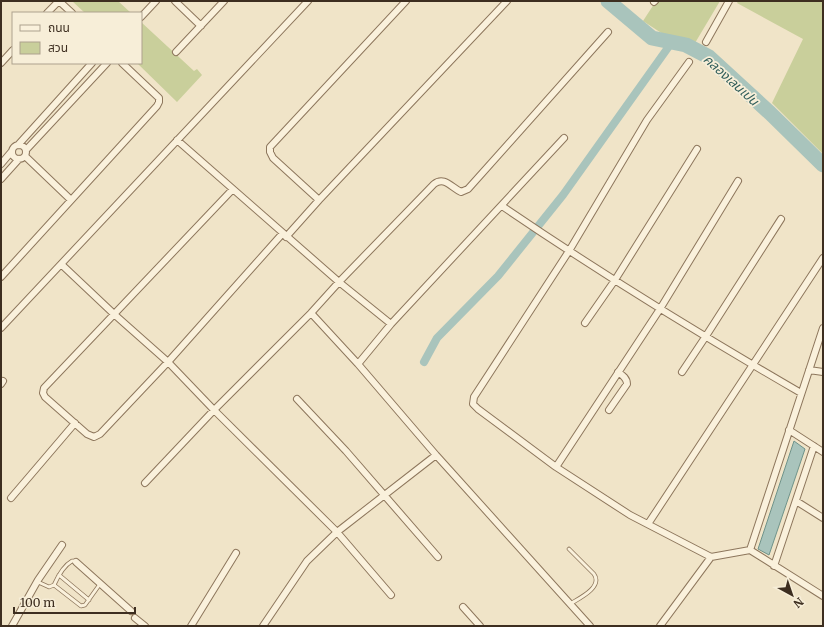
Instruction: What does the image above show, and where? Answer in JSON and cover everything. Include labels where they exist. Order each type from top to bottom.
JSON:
[{"type":"street","points":[[49,12],[59,1],[71,12]]},
{"type":"street","points":[[142,16],[156,1]]},
{"type":"street","points":[[175,1],[201,26]]},
{"type":"street","points":[[176,52],[224,1]]},
{"type":"street","points":[[1,328],[308,1]]},
{"type":"street","points":[[319,200],[273,158],[270,152],[270,147],[406,1]]},
{"type":"street","points":[[232,190],[115,315],[44,388],[43,393],[45,397],[87,434],[94,437],[100,434],[284,235],[507,1]]},
{"type":"street","points":[[706,42],[729,1]]},
{"type":"street","points":[[145,483],[214,410],[311,313],[339,282],[439,181],[443,180],[461,192],[468,189],[608,32]]},
{"type":"street","points":[[1,63],[12,51]]},
{"type":"street","points":[[689,62],[647,120],[569,251],[474,397],[473,404],[556,467],[630,515],[712,557],[750,550],[823,596]]},
{"type":"street","points":[[1,164],[14,147],[18,145],[91,64]]},
{"type":"street","points":[[1,179],[106,64]]},
{"type":"street","points":[[1,277],[157,106],[159,98],[123,64]]},
{"type":"street","points":[[358,364],[391,324],[564,138]]},
{"type":"street","points":[[177,140],[284,235],[391,324]]},
{"type":"street","points":[[18,145],[24,146],[24,155],[71,200]]},
{"type":"street","points":[[585,323],[615,280],[697,149]]},
{"type":"street","points":[[12,151],[15,157],[24,155]]},
{"type":"street","points":[[556,467],[660,309],[738,181]]},
{"type":"street","points":[[502,206],[660,309],[753,366],[801,393]]},
{"type":"street","points":[[682,372],[781,219]]},
{"type":"street","points":[[648,524],[823,258]]},
{"type":"street","points":[[61,264],[168,362],[214,410],[337,532],[391,595]]},
{"type":"street","points":[[311,313],[590,626]]},
{"type":"street","points":[[750,550],[823,328]]},
{"type":"street","points":[[809,370],[823,372]]},
{"type":"street","points":[[609,410],[627,384],[624,377],[618,372]]},
{"type":"street","points":[[297,399],[385,495],[438,557]]},
{"type":"street","points":[[11,498],[75,423]]},
{"type":"street","points":[[789,430],[823,452]]},
{"type":"street","points":[[774,566],[814,446]]},
{"type":"street","points":[[263,626],[307,561],[337,532],[436,455]]},
{"type":"street","points":[[796,501],[823,518]]},
{"type":"street","points":[[12,626],[62,545]]},
{"type":"street","points":[[191,626],[236,553]]},
{"type":"street","points":[[660,626],[712,557]]},
{"type":"street","points":[[76,562],[131,611]]},
{"type":"street","points":[[463,606],[480,626]]},
{"type":"street","points":[[135,618],[145,626]]},
{"type":"lane","points":[[570,549],[594,574],[597,578],[597,582],[594,587],[570,604]]},
{"type":"lane","points":[[38,582],[48,587],[54,585],[68,563],[72,561],[76,562]]},
{"type":"lane","points":[[59,575],[89,600]]},
{"type":"lane","points":[[54,585],[81,606],[85,605],[100,584]]},
{"type":"green space","points":[[72,1],[118,1],[130,12],[84,12]]},
{"type":"green space","points":[[656,1],[720,1],[695,43],[666,36],[643,21]]},
{"type":"green space","points":[[738,1],[823,1],[823,154],[772,103],[803,39],[737,3]]},
{"type":"green space","points":[[142,23],[194,71],[197,69],[202,75],[177,102],[138,64],[142,64]]},
{"type":"water","points":[[794,441],[805,449],[769,555],[758,549]]},
{"type":"waterway","name":"คลองเลนเปน","points":[[608,1],[652,38],[686,45],[709,57],[770,113],[823,165]]},
{"type":"waterway","points":[[424,362],[437,338],[498,276],[563,195],[672,42]]}]
